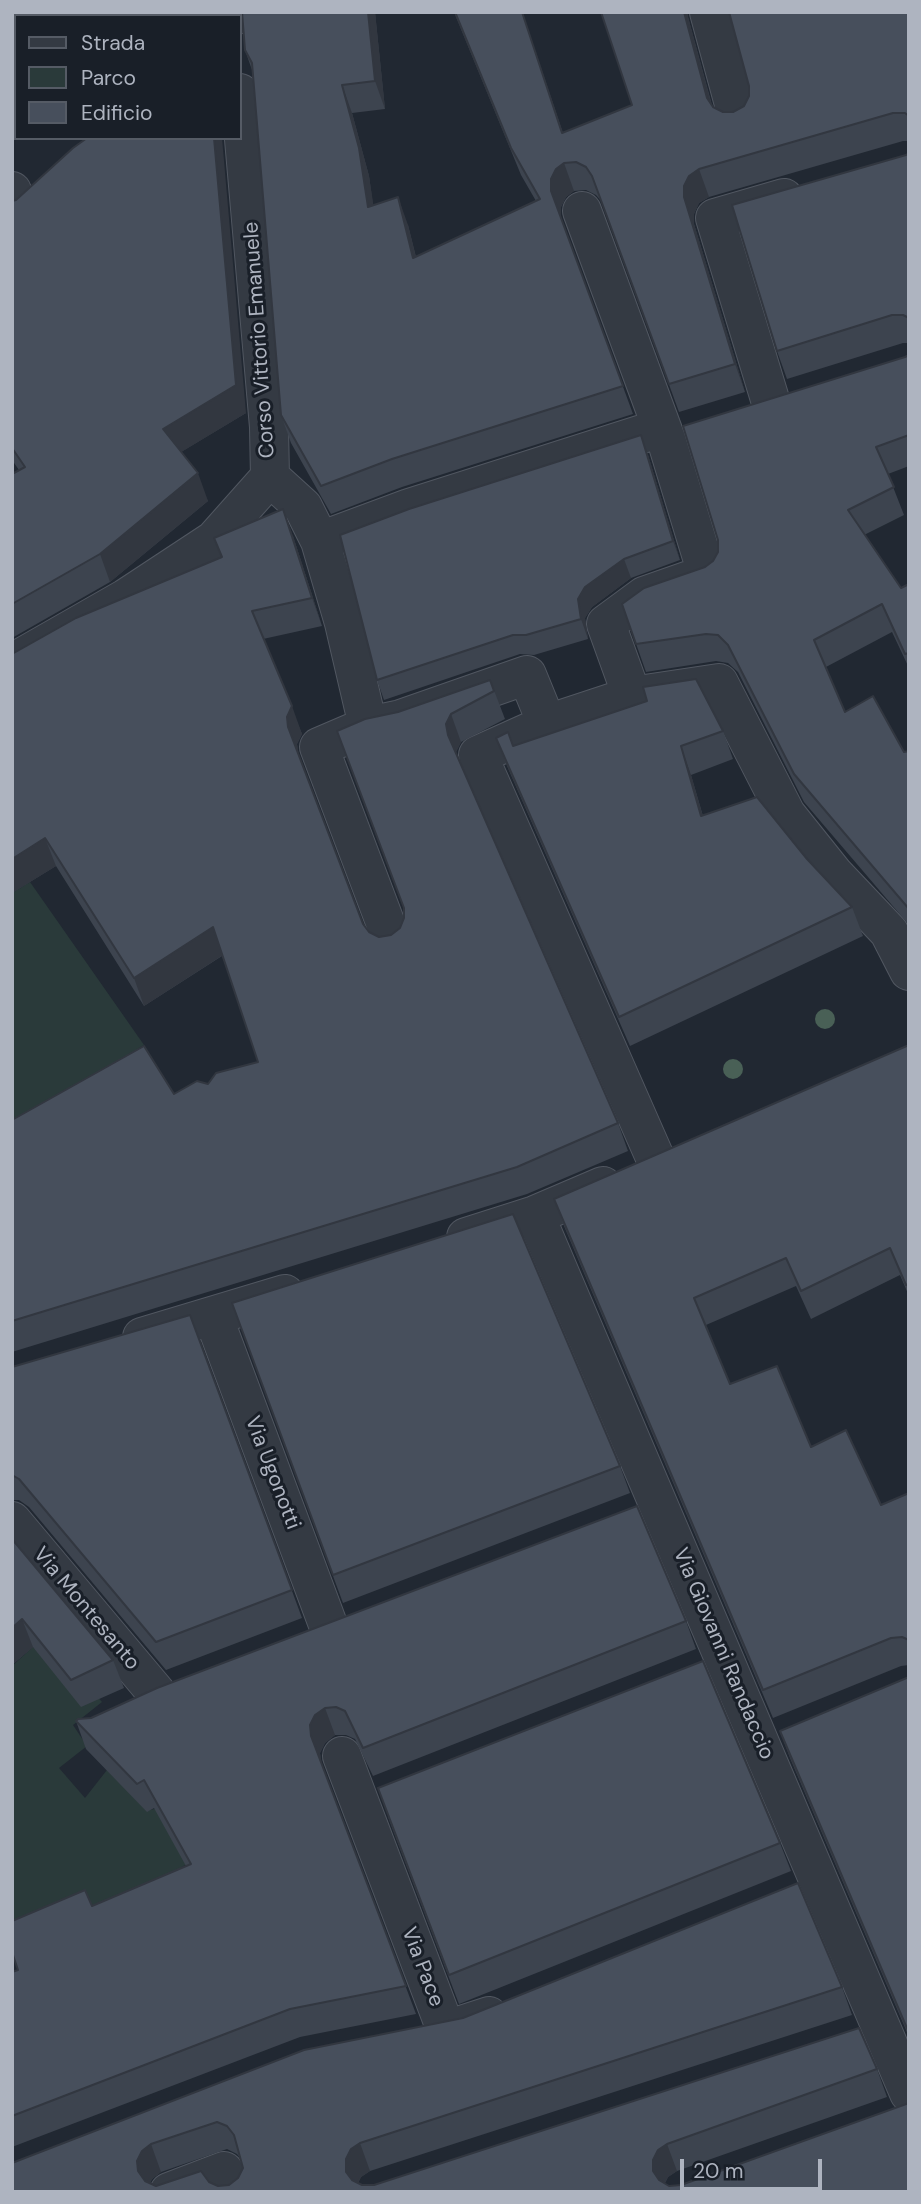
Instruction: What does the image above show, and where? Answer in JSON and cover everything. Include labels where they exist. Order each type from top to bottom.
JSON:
[{"type":"street","points":[[709,12],[738,119]]},
{"type":"street","name":"Corso Vittorio Emanuele","points":[[12,663],[127,598],[214,540],[270,477],[268,413],[242,116]]},
{"type":"street","points":[[772,406],[715,218],[818,188]]},
{"type":"street","points":[[582,211],[664,434],[707,574],[644,596],[606,624],[632,696]]},
{"type":"street","points":[[320,541],[409,508],[664,434],[719,423],[809,395]]},
{"type":"street","points":[[270,477],[303,508],[320,541],[344,622],[368,726]]},
{"type":"street","points":[[393,943],[319,747],[368,726],[401,719],[527,675],[547,724]]},
{"type":"street","points":[[657,1162],[478,755],[547,724],[632,696],[719,683],[786,814],[834,874],[889,932],[909,971]]},
{"type":"street","points":[[432,1248],[536,1215],[694,1146]]},
{"type":"street","name":"Via Giovanni Randaccio","points":[[536,1215],[819,1883],[867,2033],[909,2093]]},
{"type":"street","points":[[106,1348],[316,1284]]},
{"type":"street","name":"Via Ugonotti","points":[[213,1317],[330,1630]]},
{"type":"street","points":[[623,1520],[661,1505]]},
{"type":"street","name":"Via Montesanto","points":[[12,1521],[142,1704],[196,1682]]},
{"type":"street","points":[[294,1644],[368,1616]]},
{"type":"street","points":[[687,1676],[726,1661]]},
{"type":"street","points":[[763,1746],[799,1731]]},
{"type":"street","name":"Via Pace","points":[[342,1756],[374,1798],[446,2030],[516,2005]]},
{"type":"street","points":[[781,1898],[819,1883]]},
{"type":"street","points":[[409,2037],[446,2030]]},
{"type":"street","points":[[169,2192],[228,2182]]},
{"type":"green space","points":[[30,882],[144,1045],[12,1128],[12,893]]},
{"type":"green space","points":[[33,1647],[80,1677],[102,1702],[73,1725],[87,1746],[59,1768],[85,1798],[107,1770],[147,1811],[178,1802],[193,1859],[127,1908],[12,1954],[12,1666]]},
{"type":"building","points":[[242,12],[368,12],[375,81],[342,85],[359,148],[368,207],[398,197],[413,258],[540,199],[511,148],[455,12],[522,12],[562,133],[632,105],[601,12],[684,12],[707,98],[713,107],[723,112],[733,112],[744,106],[749,96],[749,86],[729,12],[909,12],[909,116],[905,113],[893,113],[699,169],[689,176],[684,186],[684,197],[735,364],[669,384],[592,176],[586,167],[576,162],[564,163],[556,169],[551,179],[551,191],[623,386],[392,459],[321,486],[281,415],[252,63],[245,50]]},
{"type":"building","points":[[84,140],[214,140],[236,385],[163,429],[198,473],[100,554],[12,604],[12,474],[25,467],[12,448],[12,201]]},
{"type":"building","points":[[909,153],[909,318],[892,315],[777,351],[732,205]]},
{"type":"building","points":[[909,355],[909,435],[876,447],[894,487],[848,510],[901,588],[909,584],[909,653],[905,654],[882,604],[814,640],[845,712],[873,696],[904,752],[909,751],[909,909],[794,774],[728,645],[718,635],[706,634],[636,644],[622,604],[644,588],[705,567],[713,561],[718,552],[718,540],[683,426]]},
{"type":"building","points":[[641,435],[673,541],[624,559],[585,587],[578,599],[581,619],[526,635],[513,635],[377,680],[340,535],[409,509]]},
{"type":"building","points":[[283,509],[312,598],[252,611],[292,706],[287,717],[288,727],[363,924],[369,932],[379,937],[391,935],[400,928],[404,908],[337,731],[365,719],[398,712],[490,680],[494,691],[451,714],[446,724],[448,735],[618,1123],[517,1167],[12,1321],[12,1120],[144,1046],[174,1094],[197,1081],[208,1084],[216,1073],[258,1062],[213,927],[134,978],[45,838],[12,859],[12,654],[76,618],[222,557],[214,538]]},
{"type":"building","points":[[696,679],[723,731],[681,746],[701,816],[757,797],[807,859],[852,907],[619,1017],[496,738],[508,732],[513,746],[647,701],[643,687]]},
{"type":"building","points":[[909,1045],[909,1284],[906,1285],[890,1248],[801,1291],[786,1258],[694,1298],[730,1384],[777,1366],[811,1447],[846,1430],[881,1505],[909,1493],[909,1640],[902,1637],[891,1638],[763,1690],[554,1199]]},
{"type":"building","points":[[513,1214],[620,1466],[333,1575],[232,1303]]},
{"type":"building","points":[[190,1315],[292,1590],[156,1642],[19,1479],[12,1475],[12,1367]]},
{"type":"building","points":[[637,1506],[686,1621],[363,1748],[345,1711],[336,1707],[325,1708],[315,1715],[310,1725],[311,1736],[406,1986],[290,2009],[12,2116],[12,1972],[18,1970],[12,1952],[12,1921],[85,1890],[92,1906],[191,1864],[144,1780],[137,1784],[76,1721],[78,1719],[91,1718],[157,1688]]},
{"type":"building","points":[[12,1539],[113,1660],[71,1680],[22,1619],[12,1628]]},
{"type":"building","points":[[703,1661],[780,1843],[449,1975],[378,1788]]},
{"type":"building","points":[[909,1677],[909,2033],[780,1731]]},
{"type":"building","points":[[798,1883],[842,1987],[360,2143],[351,2149],[346,2159],[346,2172],[352,2180],[362,2185],[374,2185],[859,2028],[877,2069],[667,2144],[658,2150],[653,2160],[653,2171],[659,2180],[669,2186],[681,2185],[909,2103],[909,2192],[12,2192],[12,2163],[304,2050],[463,2018]],"holes":[[[217,2122],[227,2126],[234,2135],[243,2168],[238,2178],[229,2185],[218,2186],[209,2182],[201,2171],[156,2186],[145,2181],[138,2171],[137,2161],[142,2151],[151,2144]]]}]
